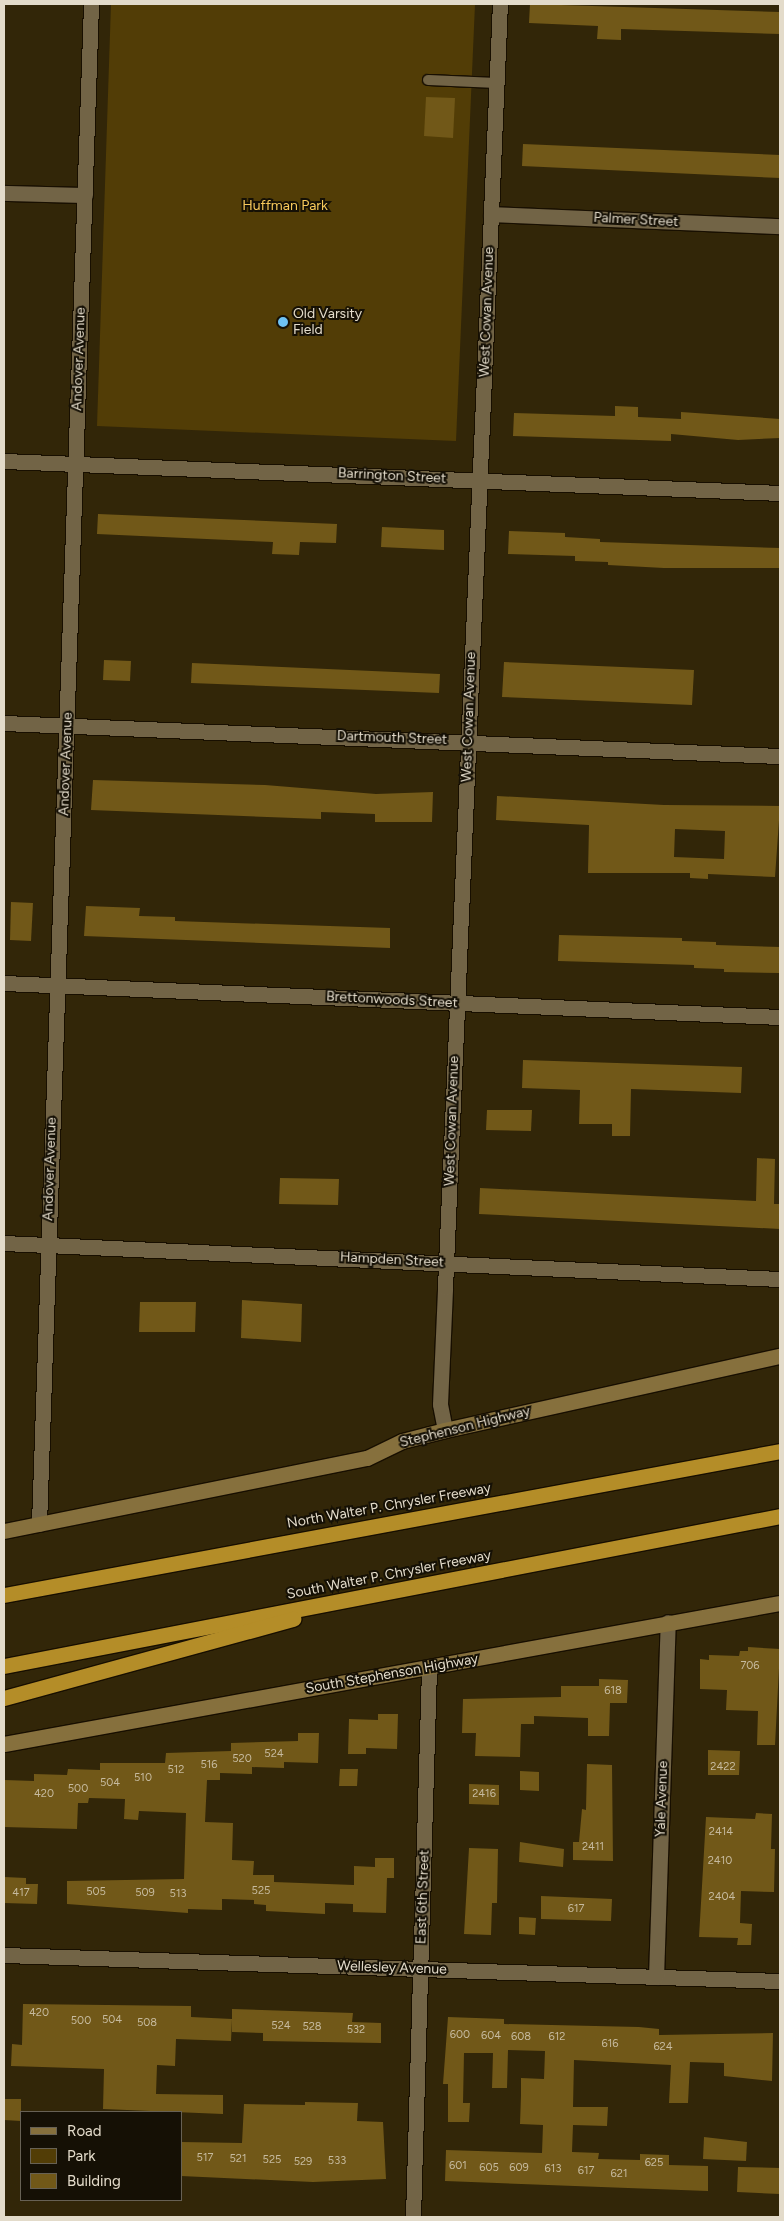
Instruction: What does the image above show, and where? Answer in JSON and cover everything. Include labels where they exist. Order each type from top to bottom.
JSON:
[{"type":"highway","name":"North Walter P. Chrysler Freeway","points":[[4,1595],[780,1451]]},
{"type":"highway","name":"South Walter P. Chrysler Freeway","points":[[4,1666],[780,1516]]},
{"type":"highway","points":[[4,1698],[403,1589]]},
{"type":"main road","name":"Stephenson Highway","points":[[4,1531],[367,1458],[402,1441],[444,1430],[780,1356]]},
{"type":"main road","name":"South Stephenson Highway","points":[[4,1744],[780,1603]]},
{"type":"street","name":"Andover Avenue","points":[[39,1524],[56,985],[68,725],[91,4]]},
{"type":"street","name":"West Cowan Avenue","points":[[444,1430],[440,1404],[500,4]]},
{"type":"street","points":[[4,193],[84,195]]},
{"type":"street","name":"Palmer Street","points":[[491,214],[780,226]]},
{"type":"street","name":"Barrington Street","points":[[4,461],[780,493]]},
{"type":"street","name":"Dartmouth Street","points":[[4,723],[780,756]]},
{"type":"street","name":"Brettonwoods Street","points":[[4,983],[780,1017]]},
{"type":"street","name":"Hampden Street","points":[[4,1243],[446,1262],[780,1279]]},
{"type":"street","name":"Yale Avenue","points":[[656,1977],[668,1622]]},
{"type":"street","name":"East 6th Street","points":[[413,2217],[429,1667]]},
{"type":"street","name":"Wellesley Avenue","points":[[4,1955],[780,1981]]},
{"type":"lane","points":[[428,80],[497,83]]},
{"type":"green space","name":"Huffman Park","points":[[111,4],[475,4],[456,441],[97,426]]},
{"type":"building","points":[[530,4],[780,12],[780,34],[621,29],[621,40],[597,39],[598,26],[529,23]]},
{"type":"building","points":[[426,97],[455,98],[453,138],[424,136]]},
{"type":"building","points":[[523,144],[780,155],[780,178],[522,166]]},
{"type":"building","points":[[615,406],[638,407],[638,417],[681,419],[681,412],[780,419],[780,438],[738,440],[671,434],[671,441],[513,436],[514,413],[615,416]]},
{"type":"building","points":[[98,514],[337,524],[336,543],[300,542],[299,555],[272,554],[273,542],[97,534]]},
{"type":"building","points":[[382,527],[444,530],[444,550],[381,547]]},
{"type":"building","points":[[509,531],[565,533],[565,537],[600,539],[600,542],[780,548],[780,568],[664,568],[608,565],[608,562],[575,561],[575,556],[508,554]]},
{"type":"building","points":[[104,660],[131,661],[130,681],[103,680]]},
{"type":"building","points":[[504,662],[694,670],[692,705],[502,697]]},
{"type":"building","points":[[192,663],[440,674],[439,693],[191,683]]},
{"type":"building","points":[[93,780],[265,785],[376,794],[433,792],[432,822],[375,822],[375,814],[321,812],[321,819],[91,810]]},
{"type":"building","points":[[497,796],[664,805],[780,806],[775,877],[708,874],[708,879],[690,878],[690,873],[588,873],[589,825],[496,820]],"holes":[[[675,829],[725,831],[724,859],[674,857]]]},
{"type":"building","points":[[11,902],[33,903],[31,941],[10,940]]},
{"type":"building","points":[[86,906],[140,908],[139,916],[175,917],[175,921],[390,928],[390,948],[84,936]]},
{"type":"building","points":[[559,935],[682,938],[682,941],[716,942],[716,945],[780,947],[780,973],[724,972],[724,969],[694,968],[694,965],[558,961]]},
{"type":"building","points":[[523,1060],[742,1067],[741,1093],[631,1089],[630,1136],[612,1136],[612,1124],[579,1124],[580,1090],[522,1088]]},
{"type":"building","points":[[487,1110],[532,1110],[531,1131],[486,1130]]},
{"type":"building","points":[[757,1158],[775,1159],[774,1204],[780,1204],[780,1229],[479,1214],[480,1188],[756,1201]]},
{"type":"building","points":[[280,1178],[339,1179],[338,1205],[279,1204]]},
{"type":"building","points":[[242,1300],[302,1304],[301,1342],[241,1338]]},
{"type":"building","points":[[140,1302],[196,1302],[195,1332],[139,1332]]},
{"type":"building","points":[[748,1647],[780,1649],[775,1745],[757,1745],[758,1711],[726,1710],[727,1690],[700,1689],[700,1659],[709,1660],[709,1655],[739,1656],[740,1651],[748,1651]]},
{"type":"building","points":[[599,1679],[628,1680],[627,1703],[610,1703],[609,1736],[588,1736],[588,1718],[534,1716],[534,1724],[521,1724],[520,1757],[475,1756],[476,1733],[462,1733],[463,1699],[561,1697],[561,1686],[599,1686]]},
{"type":"building","points":[[378,1714],[398,1714],[397,1749],[366,1748],[366,1754],[348,1754],[349,1719],[378,1720]]},
{"type":"building","points":[[298,1733],[319,1733],[318,1763],[284,1762],[284,1768],[252,1767],[252,1774],[220,1773],[220,1780],[207,1780],[205,1822],[233,1823],[232,1860],[254,1861],[253,1875],[274,1875],[274,1882],[354,1885],[354,1866],[375,1867],[375,1858],[394,1858],[394,1878],[387,1878],[386,1913],[353,1912],[353,1904],[325,1903],[325,1914],[266,1911],[266,1905],[254,1904],[254,1900],[222,1899],[222,1910],[188,1909],[188,1913],[67,1904],[67,1881],[184,1879],[186,1813],[139,1811],[138,1820],[124,1819],[125,1799],[89,1798],[88,1803],[78,1803],[77,1829],[4,1827],[4,1780],[34,1781],[34,1774],[67,1775],[68,1769],[100,1770],[100,1763],[165,1763],[166,1753],[231,1751],[231,1743],[298,1741]]},
{"type":"building","points":[[708,1750],[740,1751],[739,1775],[708,1775]]},
{"type":"building","points":[[587,1764],[612,1765],[613,1861],[573,1860],[573,1842],[579,1842],[582,1809],[586,1810]]},
{"type":"building","points":[[340,1769],[358,1769],[357,1786],[339,1786]]},
{"type":"building","points":[[520,1771],[539,1772],[539,1791],[520,1790]]},
{"type":"building","points":[[469,1784],[499,1785],[499,1805],[469,1804]]},
{"type":"building","points":[[756,1813],[772,1814],[771,1849],[775,1849],[774,1892],[741,1891],[740,1923],[752,1924],[751,1945],[737,1945],[738,1938],[699,1937],[706,1817],[755,1819]]},
{"type":"building","points":[[520,1842],[564,1849],[563,1867],[519,1862]]},
{"type":"building","points":[[469,1848],[498,1849],[497,1903],[492,1903],[491,1935],[464,1934]]},
{"type":"building","points":[[4,1877],[26,1878],[26,1884],[38,1884],[37,1904],[4,1903]]},
{"type":"building","points":[[541,1896],[612,1899],[611,1921],[541,1919]]},
{"type":"building","points":[[519,1917],[536,1918],[535,1935],[519,1934]]},
{"type":"building","points":[[23,2004],[191,2006],[191,2017],[232,2019],[231,2041],[176,2039],[175,2066],[157,2065],[156,2094],[223,2095],[223,2114],[103,2109],[104,2069],[11,2066],[12,2044],[22,2045]]},
{"type":"building","points":[[232,2009],[353,2013],[352,2022],[381,2023],[381,2043],[263,2041],[263,2033],[232,2032]]},
{"type":"building","points":[[448,2017],[504,2019],[504,2024],[639,2027],[659,2029],[659,2035],[773,2033],[772,2081],[724,2076],[724,2063],[690,2062],[688,2103],[669,2103],[671,2065],[574,2060],[573,2107],[608,2107],[607,2126],[573,2125],[572,2152],[599,2153],[598,2159],[640,2160],[640,2154],[669,2155],[669,2165],[708,2166],[708,2191],[445,2181],[446,2150],[542,2153],[543,2125],[520,2124],[521,2078],[544,2079],[545,2051],[508,2050],[507,2088],[492,2088],[493,2053],[464,2053],[463,2103],[470,2103],[469,2122],[448,2122],[448,2084],[443,2084]]},
{"type":"building","points":[[4,2099],[21,2099],[20,2121],[4,2120]]},
{"type":"building","points":[[305,2102],[358,2103],[357,2121],[383,2122],[386,2179],[313,2182],[182,2176],[182,2142],[242,2143],[244,2104],[305,2105]]},
{"type":"building","points":[[704,2137],[747,2142],[746,2161],[703,2159]]},
{"type":"building","points":[[738,2167],[780,2168],[780,2194],[737,2192]]},
{"type":"place","name":"Old Varsity Field","points":[[283,322]]}]
